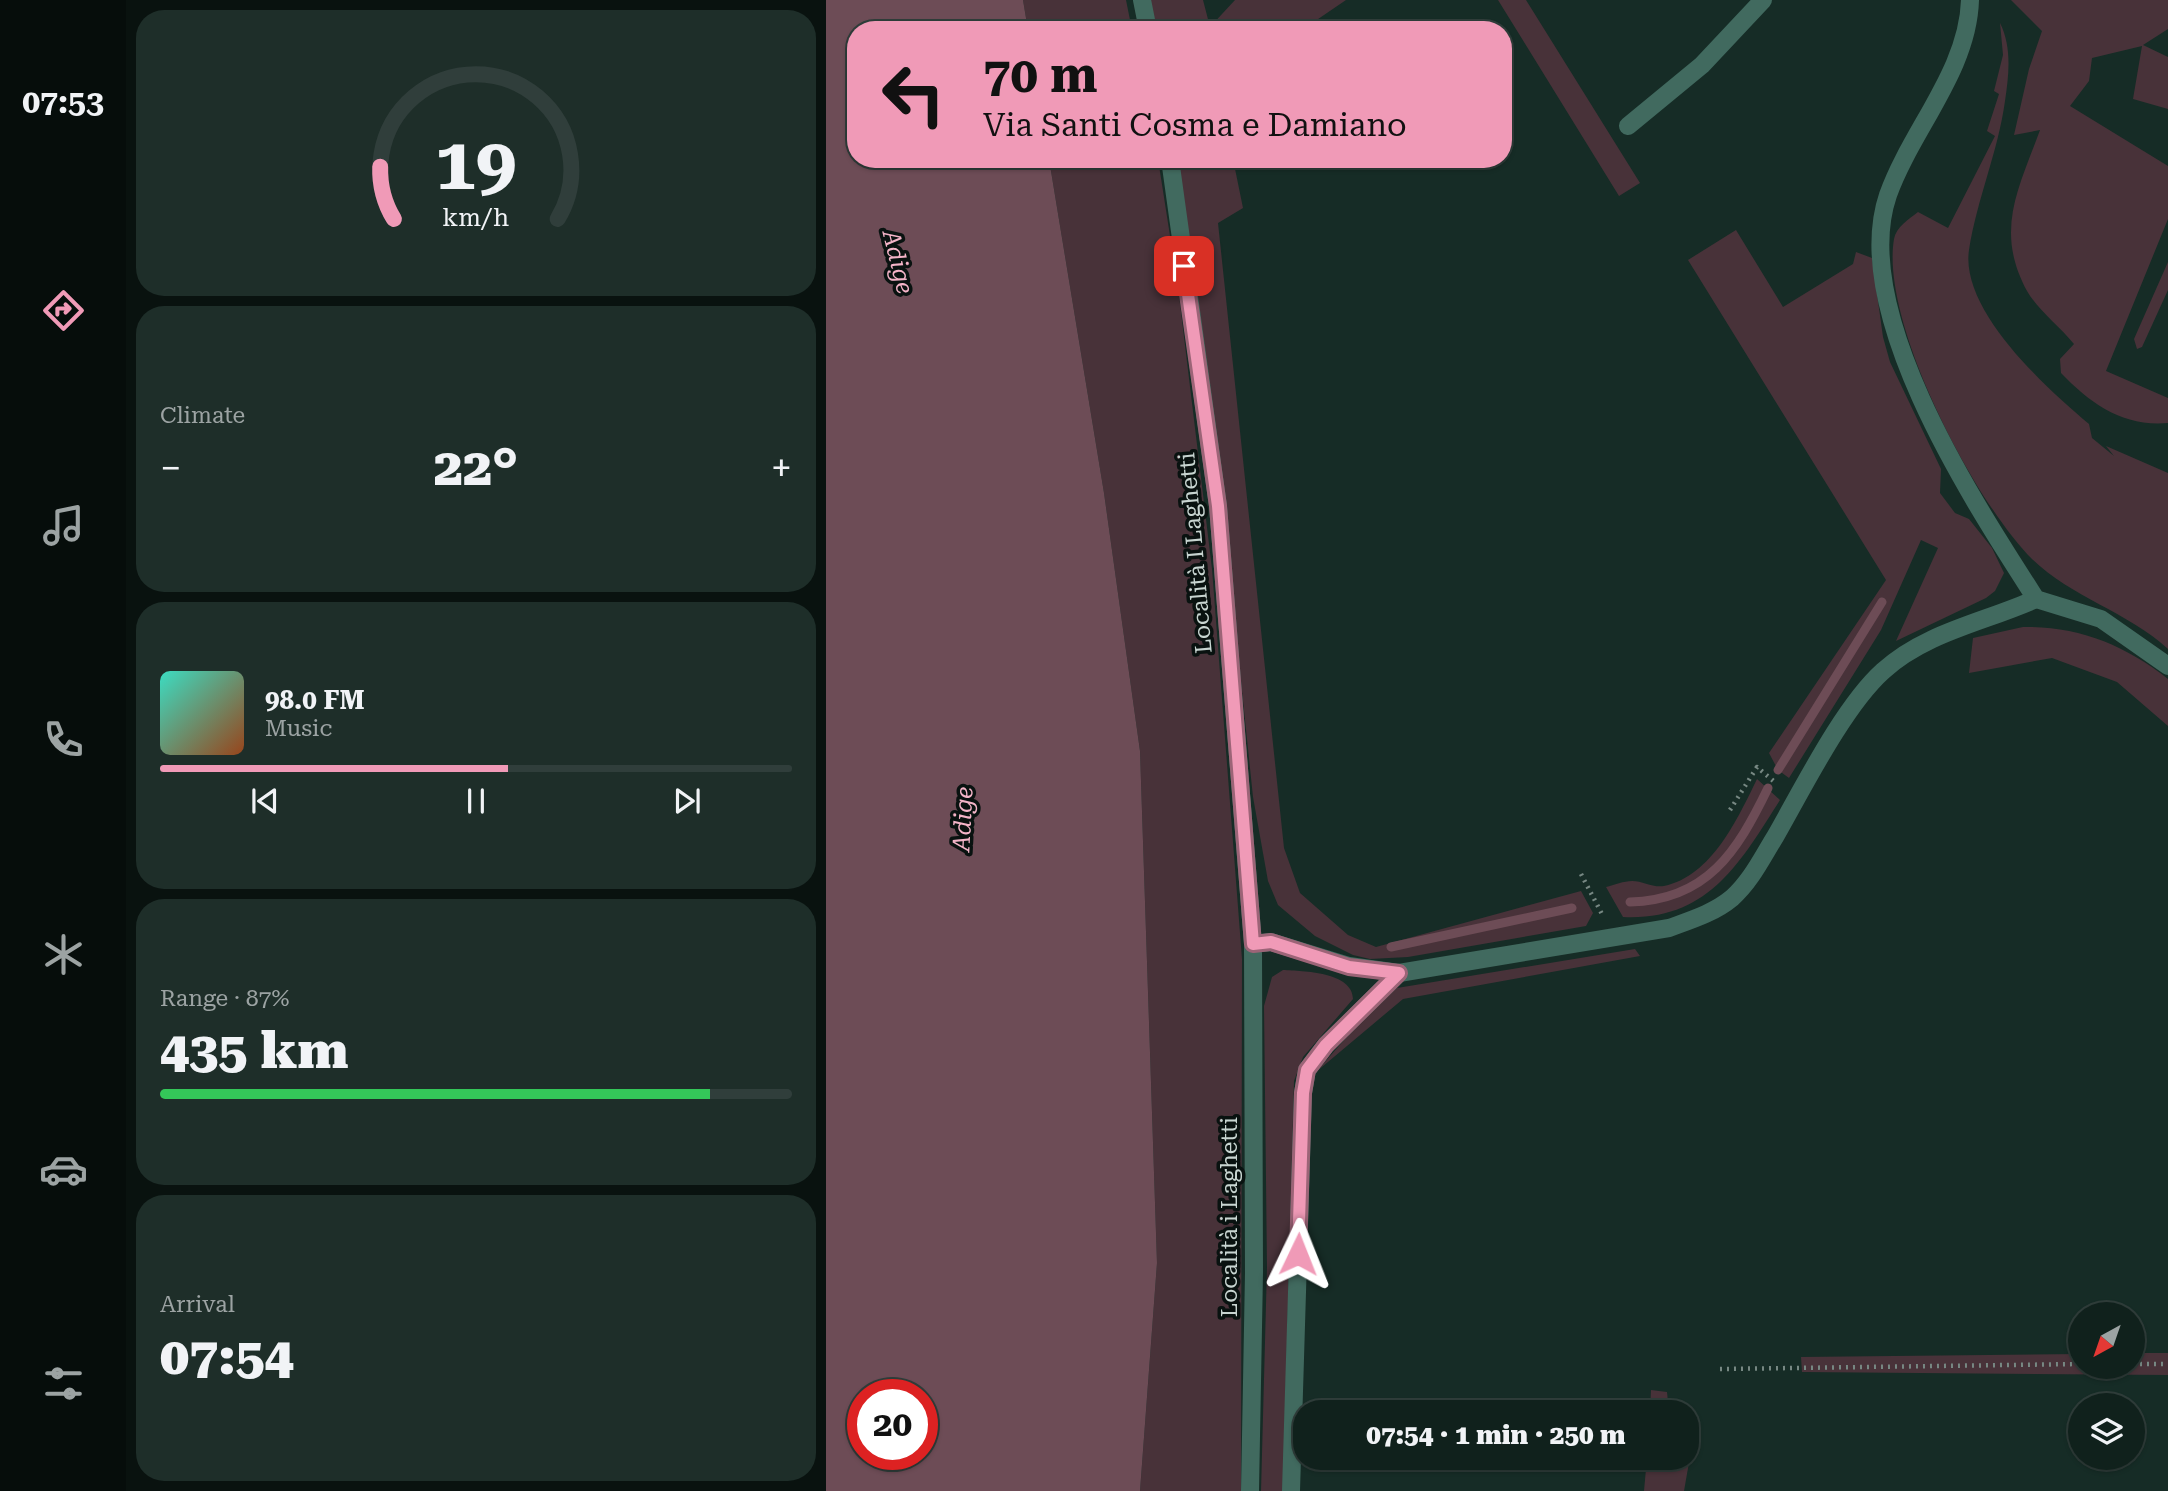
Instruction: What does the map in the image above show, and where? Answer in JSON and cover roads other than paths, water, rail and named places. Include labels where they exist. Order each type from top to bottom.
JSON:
[{"type":"street","points":[[1142,0],[1146,21]]},
{"type":"street","points":[[1628,126],[1702,65],[1763,0]]},
{"type":"street","points":[[1970,0],[1959,52],[1888,196],[1882,226],[1881,254],[1899,344],[1926,413],[2036,599]]},
{"type":"street","name":"Località I Laghetti","points":[[1171,168],[1218,506],[1253,944]]},
{"type":"street","points":[[1253,944],[1271,942],[1349,967],[1399,973],[1669,928],[1704,915],[1731,899],[1750,878],[1832,740],[1880,673],[1911,650],[1942,634],[2036,599],[2101,619],[2168,666]]},
{"type":"street","name":"Località i Laghetti","points":[[1250,1491],[1254,1273],[1253,944]]},
{"type":"street","points":[[1291,1491],[1303,1093],[1307,1070],[1326,1045],[1399,973]]},
{"type":"water","name":"Adige","points":[[826,0],[1023,0],[1026,21],[847,21],[847,168],[1050,168],[1104,493],[1140,751],[1157,1263],[1140,1491],[826,1491]]},
{"type":"waterway","points":[[1778,770],[1882,602]]},
{"type":"waterway","points":[[1630,902],[1657,899],[1680,892],[1699,882],[1716,868],[1744,833],[1768,788]]},
{"type":"waterway","points":[[1391,947],[1572,908]]}]
